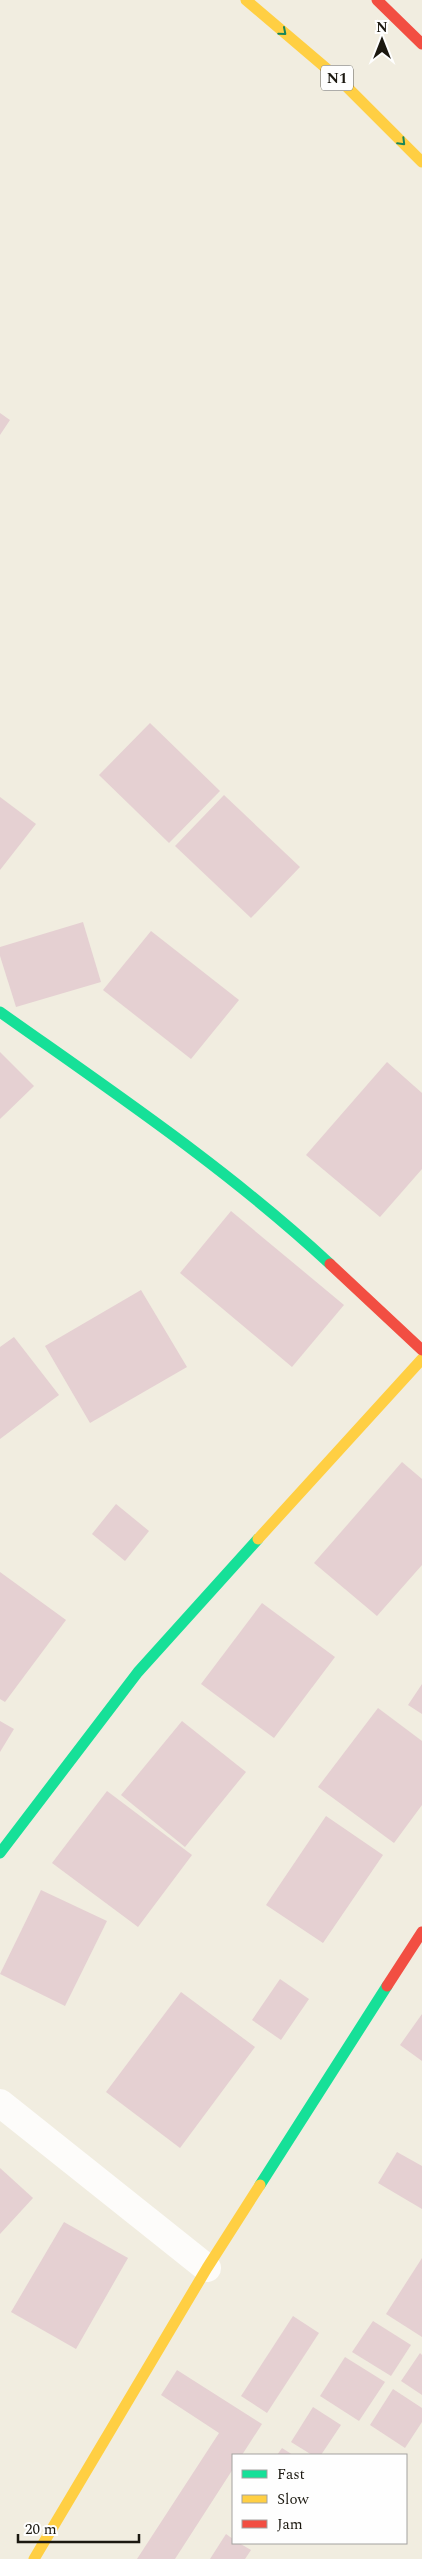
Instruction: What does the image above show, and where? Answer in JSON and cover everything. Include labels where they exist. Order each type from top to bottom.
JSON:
[{"type":"street","name":"N1","points":[[246,0],[340,80],[422,162]]},
{"type":"street","points":[[377,0],[422,44]]},
{"type":"street","points":[[0,1012],[163,1127],[289,1226],[422,1350]]},
{"type":"street","points":[[0,1853],[138,1672],[422,1359]]},
{"type":"street","points":[[34,2559],[207,2268],[422,1932]]},
{"type":"street","points":[[0,2103],[207,2268]]},
{"type":"building","points":[[0,413],[10,420],[0,435]]},
{"type":"building","points":[[150,723],[220,791],[169,843],[99,775]]},
{"type":"building","points":[[224,795],[300,867],[251,918],[175,846]]},
{"type":"building","points":[[0,797],[36,824],[0,870]]},
{"type":"building","points":[[83,922],[101,982],[16,1007],[0,956],[0,947]]},
{"type":"building","points":[[151,931],[239,1000],[191,1059],[103,990]]},
{"type":"building","points":[[0,1052],[34,1086],[0,1119]]},
{"type":"building","points":[[387,1062],[422,1093],[422,1169],[380,1217],[306,1155]]},
{"type":"building","points":[[231,1211],[344,1305],[292,1367],[180,1273]]},
{"type":"building","points":[[141,1290],[187,1367],[90,1423],[45,1346]]},
{"type":"building","points":[[14,1337],[59,1395],[0,1439],[0,1347]]},
{"type":"building","points":[[402,1462],[422,1479],[422,1565],[377,1616],[314,1563]]},
{"type":"building","points":[[116,1504],[149,1531],[125,1561],[92,1534]]},
{"type":"building","points":[[0,1572],[66,1620],[5,1702],[0,1699]]},
{"type":"building","points":[[262,1603],[335,1657],[274,1738],[201,1684]]},
{"type":"building","points":[[422,1684],[422,1714],[408,1705]]},
{"type":"building","points":[[378,1708],[422,1741],[422,1805],[394,1843],[318,1787]]},
{"type":"building","points":[[0,1721],[14,1729],[0,1752]]},
{"type":"building","points":[[182,1721],[246,1772],[185,1847],[121,1795]]},
{"type":"building","points":[[107,1791],[192,1855],[138,1927],[52,1863]]},
{"type":"building","points":[[326,1816],[383,1855],[323,1943],[266,1905]]},
{"type":"building","points":[[41,1890],[107,1921],[65,2006],[0,1974]]},
{"type":"building","points":[[280,1979],[309,1999],[281,2040],[252,2020]]},
{"type":"building","points":[[181,1992],[255,2047],[180,2148],[106,2092]]},
{"type":"building","points":[[422,2014],[422,2061],[400,2045]]},
{"type":"building","points":[[397,2152],[422,2166],[422,2209],[378,2183]]},
{"type":"building","points":[[0,2168],[33,2198],[0,2234]]},
{"type":"building","points":[[64,2222],[128,2258],[76,2349],[11,2312]]},
{"type":"building","points":[[422,2258],[422,2337],[386,2314]]},
{"type":"building","points":[[293,2316],[319,2333],[267,2413],[241,2396]]},
{"type":"building","points":[[373,2321],[411,2345],[391,2376],[352,2352]]},
{"type":"building","points":[[420,2353],[422,2355],[422,2395],[401,2381]]},
{"type":"building","points":[[345,2357],[385,2382],[359,2421],[320,2396]]},
{"type":"building","points":[[177,2370],[262,2424],[243,2454],[232,2454],[232,2471],[175,2559],[137,2559],[219,2433],[161,2395]]},
{"type":"building","points":[[393,2389],[422,2408],[422,2422],[405,2448],[370,2425]]},
{"type":"building","points":[[313,2407],[341,2425],[322,2454],[310,2454],[291,2442]]},
{"type":"building","points":[[282,2448],[291,2454],[278,2454]]},
{"type":"building","points":[[226,2534],[232,2538],[232,2544],[241,2544],[251,2550],[245,2559],[210,2559]]},
{"type":"traffic: fast","points":[[0,1012],[211,1164],[252,1196],[330,1264]]},
{"type":"traffic: fast","points":[[0,1853],[138,1672],[258,1539]]},
{"type":"traffic: fast","points":[[260,2185],[387,1986]]},
{"type":"traffic: slow","points":[[246,0],[340,80],[422,162]]},
{"type":"traffic: slow","points":[[258,1539],[422,1359]]},
{"type":"traffic: slow","points":[[34,2559],[207,2268],[260,2185]]},
{"type":"traffic: jam","points":[[377,0],[422,44]]},
{"type":"traffic: jam","points":[[330,1264],[422,1350]]},
{"type":"traffic: jam","points":[[387,1986],[422,1932]]}]
